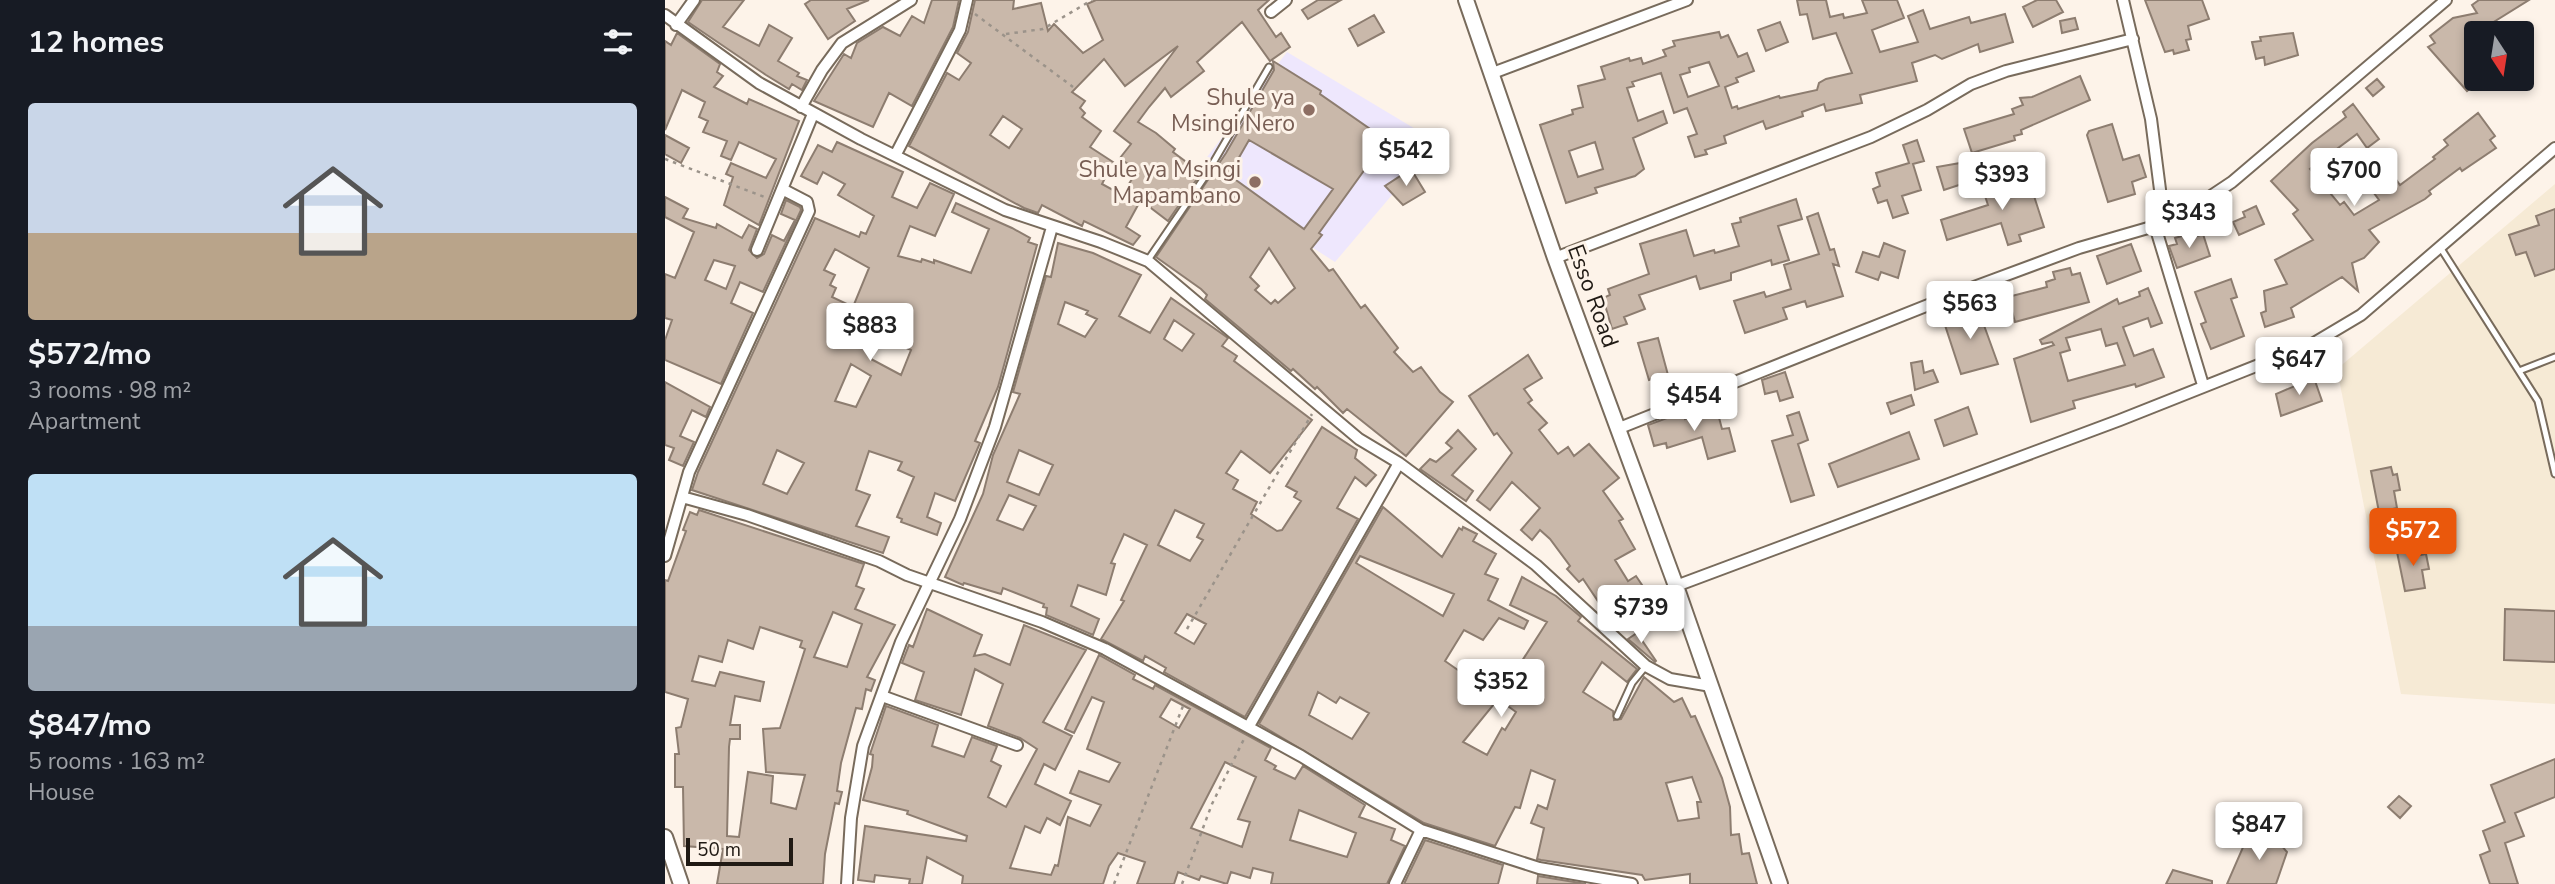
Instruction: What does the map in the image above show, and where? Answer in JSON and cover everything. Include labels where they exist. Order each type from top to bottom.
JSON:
[{"type":"street","points":[[676,25],[694,0]]},
{"type":"street","points":[[801,107],[821,70],[842,43],[912,0]]},
{"type":"street","points":[[1271,12],[1286,0]]},
{"type":"street","name":"Esso Road","points":[[1466,0],[1555,258],[1780,884]]},
{"type":"street","points":[[1490,74],[1687,0]]},
{"type":"street","points":[[2123,0],[2151,119],[2159,223],[2203,385]]},
{"type":"street","points":[[1617,429],[1979,286],[2079,248],[2190,211],[2232,182],[2446,0]]},
{"type":"street","points":[[896,154],[960,30],[967,4]]},
{"type":"street","points":[[665,15],[759,83],[813,114],[1005,210],[1101,242],[1147,261],[1220,319],[1316,405],[1359,439],[1399,463],[1536,565],[1646,666],[1670,679],[1711,686]]},
{"type":"street","points":[[1555,258],[1871,137],[1927,110],[1971,83],[2005,71],[2133,39]]},
{"type":"street","points":[[757,250],[813,114]]},
{"type":"street","points":[[1675,586],[2120,420],[2314,343],[2361,315],[2555,148]]},
{"type":"street","points":[[665,556],[681,497],[722,398],[809,211],[807,202],[782,189]]},
{"type":"street","points":[[847,884],[851,818],[863,746],[901,642],[960,519],[995,427],[1052,227]]},
{"type":"street","points":[[1249,726],[1399,463]]},
{"type":"street","points":[[681,497],[758,519],[930,580],[1105,649],[1249,726],[1420,831],[1539,868],[1632,884]]},
{"type":"street","points":[[882,696],[1017,745]]},
{"type":"street","points":[[1395,884],[1420,831]]},
{"type":"street","points":[[665,837],[681,884]]},
{"type":"lane","points":[[1147,261],[1206,175],[1269,67]]},
{"type":"lane","points":[[2440,247],[2538,401],[2555,474]]},
{"type":"lane","points":[[2519,370],[2555,357]]},
{"type":"lane","points":[[1617,716],[1632,683],[1646,666]]},
{"type":"path","points":[[1005,34],[1043,29],[1092,0]]},
{"type":"path","points":[[967,4],[1073,87]]},
{"type":"path","points":[[665,159],[777,202]]},
{"type":"path","points":[[1187,629],[1316,405]]},
{"type":"path","points":[[1114,884],[1164,759],[1174,721],[1189,693]]},
{"type":"path","points":[[1182,884],[1212,804],[1249,726]]},
{"type":"shaded area","points":[[1287,52],[1437,142],[1335,262],[1221,189],[1198,169]]},
{"type":"shaded area","points":[[2555,184],[2555,704],[2401,694],[2337,369]]},
{"type":"building","points":[[702,0],[744,0],[723,27],[759,46],[769,25],[792,38],[778,61],[799,73],[797,76],[807,80],[802,90],[792,84],[789,89],[688,22]]},
{"type":"building","points":[[811,0],[869,0],[847,9],[855,21],[828,39],[805,4]]},
{"type":"building","points":[[932,0],[959,0],[953,27],[912,106],[889,93],[873,127],[814,101],[844,54],[851,58],[857,43],[883,27],[900,36],[912,16],[924,23]]},
{"type":"building","points":[[975,0],[1014,0],[1013,9],[1041,3],[1048,31],[1054,24],[1083,53],[1103,40],[1087,4],[1096,0],[1269,0],[1258,10],[1276,37],[1281,33],[1290,47],[1270,61],[1242,22],[1197,62],[1204,71],[1171,97],[1165,88],[1149,107],[1138,122],[1156,133],[1175,149],[1173,152],[1201,173],[1168,221],[1143,202],[1138,205],[1126,227],[1140,236],[1133,245],[1084,221],[1082,226],[1042,205],[1038,213],[1024,208],[909,146],[947,73],[959,80],[971,63],[957,53],[968,32]],"holes":[[[1178,46],[1114,131],[1131,144],[1120,158],[1137,171],[1122,195],[1102,184],[1113,162],[1090,147],[1101,131],[1082,117],[1085,113],[1080,108],[1085,101],[1072,92],[1104,59],[1125,86]],[[1003,116],[1022,129],[1009,148],[990,135]]]},
{"type":"building","points":[[1318,0],[1341,0],[1308,19],[1302,10]]},
{"type":"building","points":[[1797,0],[1826,0],[1830,17],[1843,14],[1844,18],[1867,13],[1862,0],[1897,0],[1904,18],[1872,30],[1880,52],[1918,42],[1908,16],[1923,10],[1930,29],[1969,17],[1971,23],[2005,14],[2013,42],[1980,52],[1978,44],[1942,59],[1935,55],[1912,63],[1917,81],[1860,95],[1862,103],[1826,111],[1824,104],[1802,112],[1803,116],[1766,129],[1763,121],[1724,136],[1726,143],[1705,150],[1707,154],[1695,157],[1688,137],[1697,134],[1687,108],[1674,113],[1661,73],[1632,82],[1634,86],[1627,88],[1638,121],[1663,111],[1667,123],[1633,138],[1644,169],[1635,176],[1595,188],[1597,193],[1566,203],[1540,125],[1573,114],[1572,110],[1583,107],[1578,86],[1605,79],[1601,67],[1629,58],[1630,61],[1641,58],[1643,64],[1666,56],[1663,50],[1675,46],[1673,41],[1719,32],[1721,38],[1728,35],[1738,57],[1747,53],[1754,71],[1736,78],[1738,82],[1725,87],[1732,108],[1737,106],[1738,109],[1779,96],[1780,98],[1817,90],[1819,83],[1826,79],[1852,73],[1836,33],[1813,39],[1807,14],[1800,15]],"holes":[[[1709,62],[1719,86],[1688,97],[1680,75],[1690,72],[1689,68]],[[1595,142],[1603,169],[1578,177],[1569,151]]]},
{"type":"building","points":[[2037,0],[2056,0],[2063,12],[2033,27],[2023,7]]},
{"type":"building","points":[[2145,0],[2202,0],[2209,19],[2188,26],[2191,39],[2186,40],[2189,50],[2174,54],[2173,50],[2165,52]]},
{"type":"building","points":[[2479,0],[2529,0],[2495,21],[2464,21],[2464,88],[2428,47],[2435,43],[2430,36],[2453,18],[2477,13],[2472,5]]},
{"type":"building","points":[[1374,15],[1384,32],[1358,46],[1349,29]]},
{"type":"building","points":[[2075,18],[2078,29],[2062,33],[2060,21]]},
{"type":"building","points":[[1780,22],[1788,42],[1766,51],[1758,30]]},
{"type":"building","points":[[677,33],[720,64],[717,72],[723,76],[714,87],[747,104],[749,99],[799,121],[759,225],[724,205],[733,177],[726,174],[731,163],[766,178],[776,159],[739,142],[731,160],[721,156],[727,141],[703,132],[708,121],[699,117],[705,102],[682,90],[665,130],[665,41],[671,45]]},
{"type":"building","points":[[2293,33],[2298,55],[2265,65],[2264,57],[2256,59],[2252,42],[2261,41],[2260,37]]},
{"type":"building","points":[[1273,61],[1321,91],[1320,94],[1386,140],[1319,233],[1322,235],[1311,249],[1329,271],[1333,269],[1361,308],[1365,305],[1398,348],[1394,352],[1413,372],[1421,367],[1440,392],[1453,402],[1406,456],[1347,409],[1343,413],[1317,387],[1315,389],[1293,369],[1291,371],[1205,299],[1207,295],[1201,289],[1156,257],[1226,153],[1274,70]],"holes":[[[1249,140],[1333,189],[1304,229],[1229,175]],[[1269,248],[1295,288],[1278,303],[1275,300],[1271,304],[1255,290],[1259,286],[1250,277]]]},
{"type":"building","points":[[2080,76],[2090,100],[2021,130],[2022,134],[2014,136],[2015,140],[1972,153],[1964,129],[2014,114],[2012,109],[2023,105],[2020,98],[2032,97]]},
{"type":"building","points":[[2377,79],[2384,87],[2373,96],[2366,88]]},
{"type":"building","points":[[2353,104],[2379,139],[2367,148],[2357,134],[2310,169],[2340,205],[2344,202],[2354,215],[2379,200],[2363,178],[2384,163],[2400,185],[2435,159],[2433,157],[2448,145],[2444,140],[2478,113],[2495,136],[2490,140],[2496,148],[2462,171],[2460,168],[2429,191],[2431,194],[2425,199],[2369,230],[2379,242],[2364,258],[2352,263],[2358,291],[2342,277],[2291,308],[2294,317],[2265,327],[2261,313],[2266,311],[2264,291],[2287,284],[2275,260],[2313,240],[2293,214],[2298,210],[2271,181],[2312,143],[2346,117],[2343,112]]},
{"type":"building","points":[[2112,124],[2123,160],[2139,155],[2146,177],[2132,182],[2135,194],[2108,202],[2087,135],[2089,131]]},
{"type":"building","points":[[665,135],[689,148],[681,163],[665,154]]},
{"type":"building","points":[[1917,140],[1924,161],[1913,164],[1921,190],[1902,196],[1908,213],[1893,218],[1887,200],[1878,203],[1873,189],[1880,186],[1876,173],[1909,163],[1903,145]]},
{"type":"building","points":[[837,142],[903,172],[892,197],[917,208],[930,183],[954,194],[935,236],[910,226],[898,256],[921,262],[922,259],[934,263],[934,260],[971,273],[989,229],[952,212],[956,203],[1012,228],[1030,238],[1028,242],[1037,245],[998,387],[975,441],[980,443],[955,501],[935,493],[927,517],[941,523],[937,535],[901,522],[902,519],[897,517],[914,477],[898,470],[902,462],[869,451],[856,490],[870,495],[856,526],[889,537],[883,553],[692,490],[815,218],[859,237],[861,232],[866,234],[874,216],[838,195],[845,184],[823,172],[817,184],[801,176],[818,145],[832,152]],"holes":[[[835,249],[869,268],[853,307],[832,297],[836,288],[830,285],[835,275],[824,270]],[[881,337],[911,350],[901,375],[871,359]],[[851,364],[871,376],[856,407],[835,401]],[[777,450],[804,463],[787,494],[763,484]]]},
{"type":"building","points":[[1966,162],[1971,181],[1944,190],[1937,167]]},
{"type":"building","points":[[1411,169],[1425,192],[1403,205],[1385,186]]},
{"type":"building","points":[[2032,174],[2040,194],[2034,196],[2044,227],[2019,235],[2021,241],[2008,245],[2001,223],[1947,240],[1941,220],[1988,205],[1983,190]]},
{"type":"building","points":[[665,197],[688,209],[683,218],[716,228],[717,224],[742,238],[749,225],[757,229],[749,250],[757,258],[764,254],[772,235],[784,241],[795,220],[781,214],[786,200],[800,207],[801,210],[763,292],[740,282],[731,303],[753,313],[721,384],[665,360],[665,340],[672,320],[665,318],[665,274],[675,278],[694,232],[665,217]],"holes":[[[714,260],[735,266],[726,289],[705,280]]]},
{"type":"building","points":[[1796,199],[1802,219],[1778,226],[1789,260],[1772,265],[1771,260],[1731,273],[1731,280],[1700,289],[1696,276],[1639,295],[1645,309],[1624,317],[1627,324],[1612,329],[1603,298],[1610,295],[1608,289],[1649,274],[1640,244],[1686,230],[1694,256],[1714,250],[1715,253],[1739,246],[1732,224],[1741,222],[1740,218]]},
{"type":"building","points":[[2256,206],[2264,224],[2239,235],[2233,222],[2245,217],[2243,212]]},
{"type":"building","points":[[2555,209],[2555,269],[2535,276],[2526,252],[2516,255],[2509,235],[2539,225],[2536,216]]},
{"type":"building","points":[[1818,213],[1830,250],[1834,249],[1839,266],[1833,264],[1843,296],[1807,307],[1805,301],[1783,308],[1787,319],[1745,333],[1734,301],[1764,292],[1766,297],[1791,289],[1784,265],[1819,254],[1807,217]]},
{"type":"building","points":[[2192,233],[2194,237],[2203,234],[2210,256],[2177,268],[2169,246],[2177,244],[2175,238]]},
{"type":"building","points":[[1058,243],[1093,253],[1141,275],[1119,316],[1150,333],[1171,298],[1228,338],[1222,346],[1237,356],[1234,361],[1312,420],[1270,473],[1241,451],[1226,473],[1238,480],[1233,489],[1257,502],[1251,514],[1277,531],[1282,530],[1301,501],[1294,497],[1297,492],[1286,486],[1322,427],[1357,450],[1355,458],[1376,475],[1366,486],[1355,477],[1337,508],[1358,519],[1245,717],[1164,672],[1166,668],[1145,656],[1143,661],[1101,639],[1124,601],[1121,600],[1147,545],[1124,534],[1111,563],[1115,564],[1106,595],[1078,585],[1071,606],[1099,619],[1093,635],[1046,615],[1047,608],[1043,607],[1044,604],[1003,588],[1001,594],[964,583],[963,585],[945,577],[983,494],[993,455],[1020,394],[1013,392],[1046,276],[1051,277]],"holes":[[[1065,302],[1088,311],[1086,314],[1097,319],[1085,337],[1058,324]],[[1174,320],[1194,334],[1182,351],[1164,339]],[[1019,450],[1053,465],[1039,495],[1007,482]],[[1009,495],[1036,506],[1023,530],[997,520]],[[1175,510],[1204,524],[1197,537],[1203,540],[1190,561],[1158,545]],[[1187,614],[1206,624],[1194,644],[1175,633]]]},
{"type":"building","points":[[1884,243],[1905,251],[1898,278],[1881,272],[1878,280],[1856,272],[1863,252],[1879,257]]},
{"type":"building","points":[[2131,244],[2141,271],[2107,284],[2097,256]]},
{"type":"building","points":[[2070,268],[2072,275],[2080,273],[2089,302],[2015,322],[2008,297],[2047,287],[2046,282],[2055,279],[2053,272]]},
{"type":"building","points":[[2231,279],[2237,297],[2231,299],[2244,336],[2211,349],[2201,324],[2206,322],[2195,292]]},
{"type":"building","points":[[2148,288],[2162,323],[2151,327],[2148,318],[2123,327],[2134,356],[2153,349],[2164,377],[2136,387],[2135,384],[2073,401],[2075,408],[2031,422],[2014,359],[2054,345],[2052,342],[2042,344],[2040,340],[2117,299],[2119,304],[2140,296],[2139,292]],"holes":[[[2101,329],[2106,346],[2117,343],[2125,365],[2068,381],[2060,353],[2070,350],[2066,338]]]},
{"type":"building","points":[[1977,306],[1998,364],[1961,374],[1943,319]]},
{"type":"building","points":[[1658,338],[1668,375],[1649,380],[1638,343]]},
{"type":"building","points":[[1528,355],[1542,378],[1524,389],[1532,400],[1528,403],[1547,423],[1539,430],[1558,454],[1568,447],[1574,456],[1589,444],[1619,478],[1603,491],[1623,519],[1619,521],[1635,549],[1615,560],[1628,581],[1636,576],[1642,585],[1632,591],[1638,599],[1610,619],[1583,579],[1579,582],[1567,569],[1570,566],[1550,539],[1540,530],[1532,540],[1521,530],[1540,508],[1512,482],[1490,510],[1477,500],[1512,453],[1497,433],[1494,435],[1469,396]]},
{"type":"building","points":[[1922,361],[1924,373],[1933,370],[1938,382],[1915,390],[1911,363]]},
{"type":"building","points":[[1785,372],[1793,397],[1780,401],[1777,391],[1765,394],[1762,380]]},
{"type":"building","points":[[2314,378],[2322,401],[2281,416],[2276,394]]},
{"type":"building","points":[[665,382],[710,407],[706,417],[692,410],[680,436],[694,442],[683,466],[669,460],[674,448],[665,445]]},
{"type":"building","points":[[1911,395],[1914,405],[1891,414],[1887,403]]},
{"type":"building","points":[[1968,407],[1977,434],[1944,446],[1935,420]]},
{"type":"building","points":[[1717,410],[1722,429],[1729,428],[1735,451],[1708,459],[1702,437],[1667,448],[1666,443],[1654,446],[1648,425],[1683,412],[1685,419]]},
{"type":"building","points":[[1799,412],[1808,440],[1798,444],[1814,495],[1791,502],[1772,441],[1793,435],[1787,416]]},
{"type":"building","points":[[1458,430],[1476,449],[1452,475],[1473,491],[1466,501],[1420,469],[1430,459],[1436,462],[1452,448],[1446,443]]},
{"type":"building","points":[[1909,432],[1919,459],[1838,487],[1829,464]]},
{"type":"building","points":[[2391,467],[2393,475],[2397,474],[2400,490],[2394,491],[2397,508],[2379,512],[2371,471]]},
{"type":"building","points":[[1383,507],[1442,557],[1459,528],[1462,530],[1463,527],[1477,534],[1473,541],[1496,554],[1485,574],[1498,579],[1488,600],[1528,621],[1524,629],[1499,618],[1483,640],[1464,630],[1445,661],[1475,682],[1490,662],[1511,678],[1547,622],[1510,605],[1522,577],[1556,596],[1581,617],[1578,621],[1637,669],[1627,682],[1602,662],[1583,692],[1613,711],[1614,720],[1621,719],[1644,677],[1674,702],[1682,698],[1691,717],[1695,716],[1722,778],[1730,807],[1731,835],[1739,834],[1742,854],[1749,853],[1757,884],[1690,884],[1690,874],[1645,880],[1642,875],[1537,859],[1544,828],[1531,823],[1538,805],[1547,809],[1555,780],[1531,770],[1520,808],[1515,807],[1495,846],[1424,823],[1259,724]],"holes":[[[1360,556],[1454,594],[1443,616],[1356,563]],[[1318,692],[1336,703],[1340,697],[1369,713],[1352,739],[1309,715]],[[1498,699],[1516,712],[1505,730],[1502,728],[1487,755],[1463,742]],[[1692,777],[1701,802],[1697,802],[1699,818],[1678,821],[1666,783]]]},
{"type":"building","points":[[699,510],[864,564],[856,586],[864,589],[855,609],[895,625],[867,677],[875,680],[871,691],[866,689],[862,709],[856,708],[841,763],[837,791],[842,792],[839,804],[835,803],[825,854],[823,884],[717,884],[723,849],[684,846],[683,787],[675,787],[675,754],[679,754],[676,728],[681,727],[688,699],[665,692],[665,580],[668,581],[690,512],[697,515]],"holes":[[[833,612],[862,624],[847,667],[814,657]],[[760,627],[802,641],[800,647],[805,649],[780,728],[763,729],[766,772],[805,775],[796,809],[771,803],[773,776],[748,772],[739,837],[727,836],[730,739],[740,739],[740,725],[730,725],[735,696],[760,701],[764,682],[720,672],[715,686],[692,681],[699,656],[722,662],[728,640],[753,649]]]},
{"type":"building","points":[[2419,547],[2420,555],[2426,554],[2429,569],[2422,570],[2425,588],[2405,591],[2397,552]]},
{"type":"building","points":[[927,609],[982,635],[974,656],[985,654],[1010,665],[1024,625],[1086,650],[1043,722],[1072,736],[1055,770],[1044,764],[1035,784],[1071,801],[1060,825],[1047,818],[1040,833],[1025,826],[1010,868],[1051,875],[1055,865],[1058,866],[1068,817],[1090,826],[1101,805],[1070,793],[1079,771],[1109,782],[1120,763],[1087,749],[1104,702],[1092,697],[1074,733],[1065,729],[1099,655],[1135,675],[1133,679],[1153,689],[1155,685],[1271,748],[1265,760],[1276,766],[1274,769],[1295,779],[1303,766],[1365,805],[1359,817],[1395,829],[1391,840],[1405,846],[1387,884],[1271,884],[1273,873],[1253,868],[1250,878],[1231,872],[1227,884],[1201,876],[1199,880],[1178,872],[1174,884],[1137,884],[1145,862],[1118,853],[1109,866],[1103,884],[962,884],[963,876],[927,857],[922,884],[909,884],[910,879],[875,875],[874,882],[858,880],[865,826],[966,841],[967,836],[907,814],[908,811],[863,800],[872,767],[873,755],[870,754],[886,706],[938,725],[932,746],[964,757],[972,737],[997,746],[991,761],[1001,766],[988,797],[1006,807],[1037,749],[1020,738],[988,726],[1003,684],[975,669],[961,715],[915,700],[924,672],[902,663],[909,645],[913,647]],"holes":[[[1171,699],[1190,709],[1179,728],[1160,717]],[[1225,762],[1256,777],[1238,819],[1250,822],[1242,847],[1191,828]],[[1299,810],[1356,833],[1347,857],[1290,840]]]},
{"type":"building","points":[[2505,609],[2555,611],[2555,662],[2504,660]]},
{"type":"building","points":[[1637,633],[1656,661],[1655,662],[1628,639]]},
{"type":"building","points":[[2555,759],[2555,797],[2515,813],[2524,836],[2505,843],[2518,884],[2490,884],[2480,855],[2490,851],[2483,831],[2505,822],[2491,785]]},
{"type":"building","points":[[2399,796],[2411,806],[2400,818],[2388,807]]},
{"type":"building","points":[[2262,834],[2276,839],[2287,852],[2276,884],[2227,884],[2247,838]]},
{"type":"building","points":[[1425,840],[1503,865],[1498,884],[1404,884]]},
{"type":"building","points":[[2173,870],[2212,881],[2212,884],[2166,884]]},
{"type":"building","points":[[1538,876],[1586,884],[1537,884]]},
{"type":"place","name":"Shule ya Msingi Nero","points":[[1309,110]]},
{"type":"place","name":"Shule ya Msingi Mapambano","points":[[1255,182]]}]
